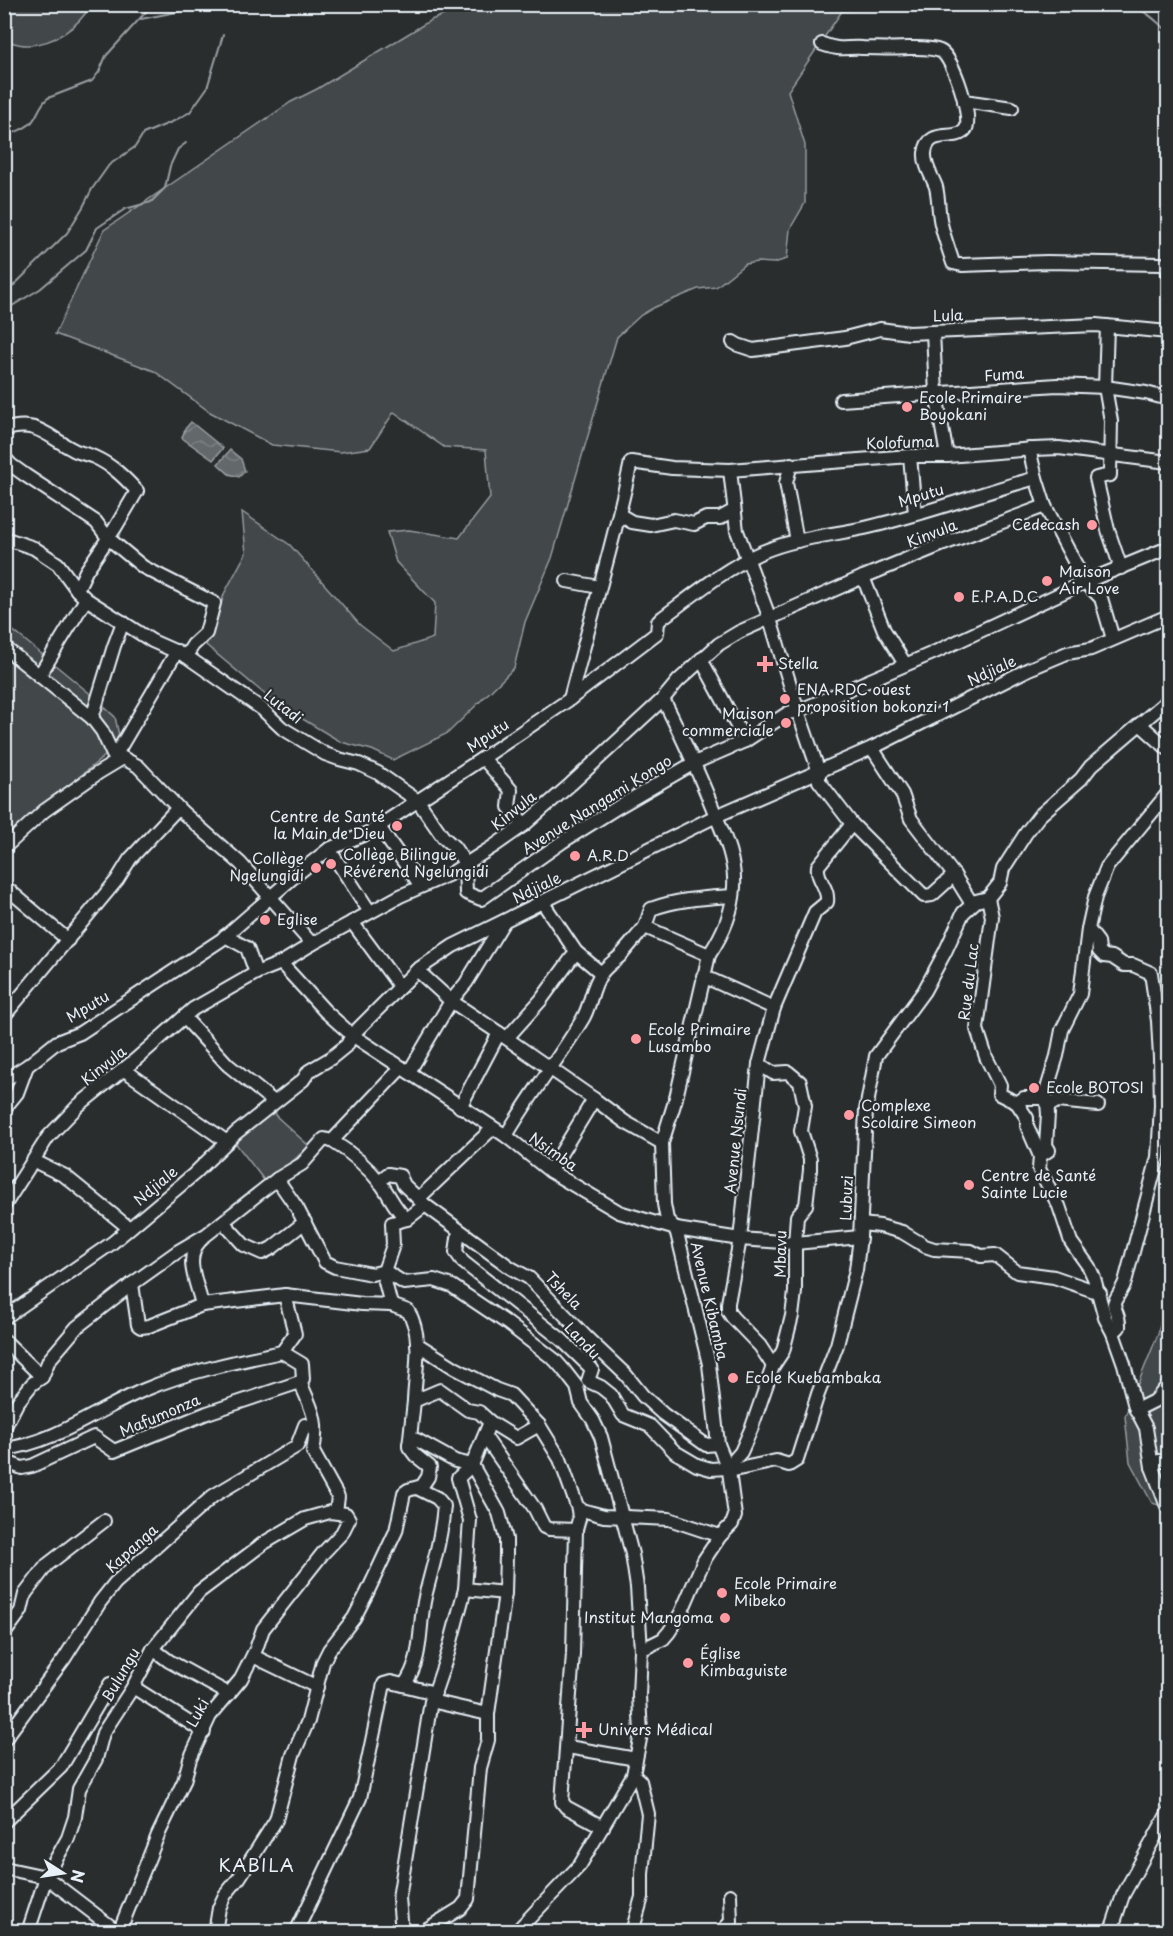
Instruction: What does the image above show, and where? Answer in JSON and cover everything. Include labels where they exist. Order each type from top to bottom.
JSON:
[{"type":"street","points":[[822,44],[841,50],[860,47],[929,49],[941,51],[949,57],[964,102],[967,125],[965,131],[936,137],[929,142],[925,150],[925,160],[936,188],[940,222],[953,263],[962,265],[1161,264],[1167,269]]},
{"type":"street","points":[[964,102],[1012,108]]},
{"type":"street","points":[[1107,326],[1105,387],[1111,421],[1110,475],[1096,478],[1108,530],[1121,568]]},
{"type":"street","name":"Lula","points":[[733,342],[753,350],[845,338],[880,329],[909,333],[1107,326],[1168,332]]},
{"type":"street","points":[[933,332],[936,394],[947,456]]},
{"type":"street","name":"Fuma","points":[[841,400],[1057,386],[1105,387],[1168,399]]},
{"type":"street","points":[[4,430],[32,426],[72,450],[95,458],[115,469],[137,491],[108,538],[74,586]]},
{"type":"street","name":"Kolofuma","points":[[620,515],[631,462],[672,468],[730,470],[910,456],[947,456],[1059,448],[1168,462]]},
{"type":"street","points":[[1029,449],[1045,506],[1085,582],[1101,598],[1113,639]]},
{"type":"street","points":[[910,456],[915,514]]},
{"type":"street","points":[[4,457],[25,475],[96,522],[108,538],[143,567],[215,604],[206,633],[182,653],[119,757],[44,811],[4,848]]},
{"type":"street","points":[[791,465],[786,483],[797,542]]},
{"type":"street","points":[[730,470],[737,531],[770,619],[819,772],[819,781],[852,824],[924,896],[932,895],[954,875]]},
{"type":"street","name":"Mputu","points":[[4,1080],[27,1066],[57,1042],[80,1033],[225,936],[329,849],[370,832],[570,699],[657,633],[658,622],[662,618],[748,559],[773,548],[872,526],[1036,478]]},
{"type":"street","name":"Kinvula","points":[[4,1206],[48,1137],[65,1119],[193,1009],[256,973],[281,963],[370,912],[450,874],[524,825],[663,699],[678,681],[719,644],[739,632],[863,577],[1045,506]]},
{"type":"street","points":[[570,699],[620,515],[632,522],[651,525],[674,520],[694,524],[706,518],[720,518],[734,511]]},
{"type":"street","name":"Lutadi","points":[[4,538],[34,548],[58,564],[86,599],[152,641],[182,653],[262,709],[290,733],[325,754],[359,764],[378,773],[418,801],[443,837],[454,847],[465,863]]},
{"type":"street","name":"Avenue Nangami Kongo","points":[[465,863],[465,892],[482,898],[561,842],[694,763],[745,741],[788,713],[798,711],[993,626],[1085,582],[1168,548]]},
{"type":"street","points":[[863,577],[884,630],[905,664]]},
{"type":"street","points":[[567,581],[599,587]]},
{"type":"street","points":[[39,676],[86,599]]},
{"type":"street","name":"Ndjiale","points":[[4,1318],[94,1257],[194,1174],[274,1102],[303,1080],[309,1071],[343,1048],[352,1035],[417,970],[445,951],[716,816],[872,748],[1029,669],[1067,653],[1091,649],[1168,616]]},
{"type":"street","points":[[92,718],[123,622]]},
{"type":"street","points":[[4,647],[92,718],[119,757],[141,769],[181,811],[240,863],[312,944]]},
{"type":"street","points":[[701,659],[745,741]]},
{"type":"street","name":"Avenue Kibamba","points":[[641,1650],[663,1639],[669,1632],[681,1613],[700,1567],[720,1536],[732,1524],[735,1516],[728,1470],[718,1444],[709,1364],[676,1229],[667,1220],[664,1204],[662,1143],[676,1098],[703,976],[709,954],[721,937],[733,896],[734,877],[730,851],[694,763],[663,699]]},
{"type":"street","points":[[872,748],[902,794],[910,819],[954,875],[972,904],[988,898],[1000,883],[1003,869],[1039,816],[1081,779],[1091,766],[1168,700]]},
{"type":"street","points":[[1140,724],[1168,749]]},
{"type":"street","points":[[483,758],[511,790],[509,807],[524,825]]},
{"type":"street","points":[[1040,1156],[1049,1150],[1046,1146],[1047,1101],[1062,1030],[1080,993],[1093,904],[1107,867],[1168,793]]},
{"type":"street","points":[[7,1009],[68,940],[117,880],[130,859],[176,811],[181,811]]},
{"type":"street","name":"Avenue Nsundi","points":[[773,1366],[760,1346],[728,1311],[740,1239],[759,1064],[774,1008],[815,912],[828,902],[826,887],[817,874],[818,866],[852,824]]},
{"type":"street","points":[[379,826],[422,886]]},
{"type":"street","points":[[329,849],[370,912]]},
{"type":"street","points":[[4,886],[68,940]]},
{"type":"street","points":[[506,1136],[527,1100],[552,1068],[584,1017],[602,973],[645,927],[651,909],[683,900],[733,896]]},
{"type":"street","name":"Rue du Lac","points":[[988,898],[992,917],[977,1029],[1000,1085],[999,1094],[1017,1103],[1027,1118],[1027,1126],[1040,1156],[1039,1169],[1059,1206],[1071,1242],[1089,1266],[1100,1293],[1105,1318],[1113,1333],[1136,1410],[1148,1433],[1152,1467],[1168,1509]]},
{"type":"street","points":[[543,903],[576,952],[602,973]]},
{"type":"street","name":"Lubuzi","points":[[728,1470],[776,1461],[789,1465],[797,1460],[818,1394],[837,1345],[856,1270],[861,1224],[866,1110],[876,1056],[922,995],[963,913],[972,904]]},
{"type":"street","points":[[332,1140],[405,1070],[451,1001],[466,983],[505,920]]},
{"type":"street","points":[[352,922],[400,987]]},
{"type":"street","points":[[645,927],[709,954]]},
{"type":"street","points":[[1088,928],[1098,942],[1099,951],[1104,956],[1112,957],[1124,965],[1133,965],[1151,972],[1158,1022],[1164,1102],[1158,1157],[1128,1275],[1122,1293],[1115,1300],[1114,1306],[1120,1315],[1119,1328],[1113,1333]]},
{"type":"street","points":[[225,936],[247,948],[256,973]]},
{"type":"street","points":[[460,1107],[503,1035],[541,1000],[576,952]]},
{"type":"street","name":"Nsimba","points":[[281,963],[325,1011],[352,1035],[506,1136],[550,1171],[619,1212],[676,1229],[740,1239],[795,1243],[860,1237]]},
{"type":"street","points":[[417,970],[451,1001],[552,1068],[625,1122],[662,1143]]},
{"type":"street","points":[[703,976],[774,1008]]},
{"type":"street","points":[[184,1017],[228,1065],[274,1102]]},
{"type":"street","name":"Mbavu","points":[[728,1470],[749,1436],[773,1366],[783,1351],[792,1316],[795,1292],[797,1216],[806,1205],[810,1170],[810,1159],[801,1125],[805,1106],[803,1087],[796,1076],[791,1076],[788,1072],[773,1073],[759,1064]]},
{"type":"street","points":[[4,1109],[17,1093],[27,1066]]},
{"type":"street","points":[[123,1069],[228,1142]]},
{"type":"street","points":[[1017,1103],[1024,1098],[1047,1101],[1052,1104],[1057,1101],[1098,1105]]},
{"type":"street","points":[[550,1171],[594,1099]]},
{"type":"street","points":[[391,1305],[384,1276],[393,1245],[392,1223],[407,1219],[494,1128]]},
{"type":"street","points":[[4,1428],[17,1403],[32,1384],[42,1377],[49,1360],[70,1334],[132,1284],[206,1235],[277,1179],[305,1162],[324,1140],[332,1140],[363,1163],[391,1197],[400,1214],[407,1219]]},
{"type":"street","points":[[34,1161],[65,1176],[129,1228]]},
{"type":"street","name":"Tshela","points":[[379,1181],[388,1174],[400,1176],[404,1185],[422,1202],[459,1231],[529,1278],[663,1414],[706,1445],[718,1444]]},
{"type":"street","points":[[277,1179],[305,1222],[321,1258],[330,1266],[372,1274],[385,1271],[404,1283],[434,1280],[452,1286],[507,1323],[555,1360],[577,1387],[581,1403],[597,1428],[606,1450],[632,1554],[637,1587],[641,1650],[639,1696],[641,1734],[633,1775],[580,1865],[516,1932]]},
{"type":"street","points":[[223,1222],[244,1245],[262,1253],[305,1222]]},
{"type":"street","points":[[861,1224],[902,1232],[924,1246],[934,1249],[971,1251],[981,1256],[995,1255],[1017,1272],[1054,1276],[1100,1293]]},
{"type":"street","name":"Landu","points":[[459,1231],[456,1252],[463,1262],[562,1340],[592,1370],[588,1381],[611,1395],[622,1415],[650,1426],[675,1452],[697,1465],[728,1470]]},
{"type":"street","points":[[202,1305],[191,1257],[196,1245],[206,1235]]},
{"type":"street","points":[[132,1284],[138,1325],[141,1327],[202,1305],[285,1295],[391,1305],[408,1311],[416,1326],[414,1401],[409,1444],[411,1451],[431,1470],[425,1483],[404,1493],[396,1532],[354,1618],[327,1654],[308,1721],[293,1755],[276,1820],[239,1878],[225,1895],[219,1908],[215,1932]]},
{"type":"street","points":[[4,1449],[21,1447],[47,1438],[149,1388],[230,1363],[282,1352],[295,1334],[285,1295]]},
{"type":"street","points":[[4,1340],[42,1377]]},
{"type":"street","points":[[417,1344],[455,1368],[511,1395],[539,1425],[560,1459],[578,1509],[579,1519],[576,1530],[568,1747],[562,1802],[566,1807],[603,1827]]},
{"type":"street","points":[[282,1352],[302,1364],[303,1379],[300,1382],[316,1418],[313,1452],[338,1497],[336,1512]]},
{"type":"street","name":"Mafumonza","points":[[4,1461],[22,1468],[32,1466],[94,1437],[114,1451],[225,1406],[300,1382]]},
{"type":"street","points":[[1136,1410],[1156,1400],[1168,1385]]},
{"type":"street","points":[[414,1401],[440,1390],[468,1410],[479,1412],[490,1422],[516,1438],[539,1425]]},
{"type":"street","points":[[402,1932],[399,1898],[433,1697],[465,1589],[470,1520],[458,1480],[472,1465],[490,1422]]},
{"type":"street","name":"Kapanga","points":[[4,1740],[64,1659],[100,1602],[115,1583],[213,1496],[297,1446],[305,1425],[314,1427]]},
{"type":"street","points":[[485,1437],[492,1443],[511,1477],[535,1509],[540,1523],[549,1529],[576,1530]]},
{"type":"street","points":[[409,1444],[417,1440],[455,1461],[472,1465],[494,1502],[505,1536],[505,1593],[488,1714],[488,1743],[480,1768],[468,1899],[461,1908],[422,1932]]},
{"type":"street","points":[[1152,1467],[1159,1461],[1168,1461]]},
{"type":"street","points":[[404,1685],[415,1668],[418,1655],[425,1598],[441,1537],[444,1506],[437,1498],[417,1488]]},
{"type":"street","points":[[578,1509],[597,1516],[669,1519],[720,1536]]},
{"type":"street","name":"Luki","points":[[119,1932],[210,1716],[241,1679],[263,1629],[323,1553],[342,1533],[348,1516],[336,1512]]},
{"type":"street","name":"Bulungu","points":[[28,1932],[46,1876],[68,1838],[75,1817],[79,1789],[96,1759],[103,1733],[133,1687],[153,1649],[194,1598],[210,1583],[264,1544],[305,1519],[336,1512]]},
{"type":"street","points":[[4,1634],[21,1611],[25,1594],[47,1565],[104,1521]]},
{"type":"street","points":[[465,1589],[505,1593]]},
{"type":"street","points":[[153,1649],[169,1661],[229,1694]]},
{"type":"street","points":[[253,1656],[317,1687]]},
{"type":"street","points":[[296,1932],[360,1798],[384,1684],[391,1682],[404,1685],[433,1697],[488,1714]]},
{"type":"street","points":[[4,1822],[61,1767],[110,1684]]},
{"type":"street","points":[[133,1687],[204,1732]]},
{"type":"street","points":[[568,1747],[636,1758]]},
{"type":"street","points":[[632,1932],[642,1897],[648,1814],[640,1781],[633,1775]]},
{"type":"street","points":[[1108,1932],[1116,1918],[1123,1895],[1168,1813]]},
{"type":"street","points":[[4,1868],[46,1876],[119,1932]]},
{"type":"street","points":[[721,1932],[731,1922],[730,1895]]},
{"type":"shaded area","points":[[472,4],[942,5],[942,12],[892,8],[842,11],[788,91],[805,145],[805,203],[790,229],[787,259],[774,263],[745,264],[716,287],[698,289],[655,307],[641,315],[617,337],[552,558],[525,622],[514,668],[448,733],[393,760],[372,750],[341,742],[274,702],[206,645],[215,626],[224,594],[246,553],[242,512],[290,545],[360,625],[394,651],[433,638],[435,603],[396,562],[387,532],[409,530],[459,538],[490,498],[486,450],[444,447],[394,412],[370,448],[341,452],[272,445],[210,412],[154,371],[55,334],[104,230],[291,102],[317,89],[431,20]]},
{"type":"shaded area","points":[[4,5],[91,5],[65,33],[38,44],[25,45],[5,41]]},
{"type":"shaded area","points":[[5,624],[115,717],[120,740],[106,755],[41,808],[5,846]]},
{"type":"shaded area","points":[[277,1108],[275,1115],[309,1146],[278,1175],[264,1180],[233,1140]]},
{"type":"shaded area","points":[[1168,1288],[1168,1508],[1152,1503],[1130,1462],[1125,1416],[1158,1334]]},
{"type":"water","points":[[191,422],[223,448],[213,460],[182,438]]},
{"type":"water","points":[[230,450],[241,459],[245,471],[239,477],[229,474],[218,464]]},
{"type":"waterway","points":[[4,138],[31,123],[48,98],[92,81],[106,56],[153,4]]},
{"type":"waterway","points":[[141,19],[217,4]]},
{"type":"waterway","points":[[1101,4],[1115,11],[1141,10],[1168,31]]},
{"type":"waterway","points":[[4,295],[67,233],[92,189],[109,165],[135,147],[143,134],[190,112],[207,88],[223,35]]},
{"type":"waterway","points":[[4,314],[7,309],[40,289],[86,250],[97,228],[125,209],[151,202],[165,188],[170,166],[178,149],[186,143]]},
{"type":"place","name":"Ecole Primaire Boyokani","points":[[907,407]]},
{"type":"place","name":"Cedecash","points":[[1092,525]]},
{"type":"place","name":"Maison Air Love","points":[[1047,581]]},
{"type":"place","name":"E.P.A.D.C","points":[[959,597]]},
{"type":"place","name":"Stella","points":[[765,664]]},
{"type":"place","name":"ENA RDC ouest proposition bokonzi 1","points":[[785,699]]},
{"type":"place","name":"Maison commerciale","points":[[786,723]]},
{"type":"place","name":"Centre de Santé la Main de Dieu","points":[[397,826]]},
{"type":"place","name":"A.R.D","points":[[575,856]]},
{"type":"place","name":"Collège Bilingue Révérend Ngelungidi","points":[[331,864]]},
{"type":"place","name":"Collège Ngelungidi","points":[[316,868]]},
{"type":"place","name":"Eglise","points":[[265,920]]},
{"type":"place","name":"Ecole Primaire Lusambo","points":[[636,1039]]},
{"type":"place","name":"Ecole BOTOSI","points":[[1034,1088]]},
{"type":"place","name":"Complexe Scolaire Simeon","points":[[849,1115]]},
{"type":"place","name":"Centre de Santé Sainte Lucie","points":[[969,1185]]},
{"type":"place","name":"Ecole Kuebambaka","points":[[733,1378]]},
{"type":"place","name":"Ecole Primaire Mibeko","points":[[722,1593]]},
{"type":"place","name":"Institut Mangoma","points":[[725,1618]]},
{"type":"place","name":"Église Kimbaguiste","points":[[688,1663]]},
{"type":"place","name":"Univers Médical","points":[[584,1730]]},
{"type":"district","name":"KABILA","points":[[257,1866]]}]
